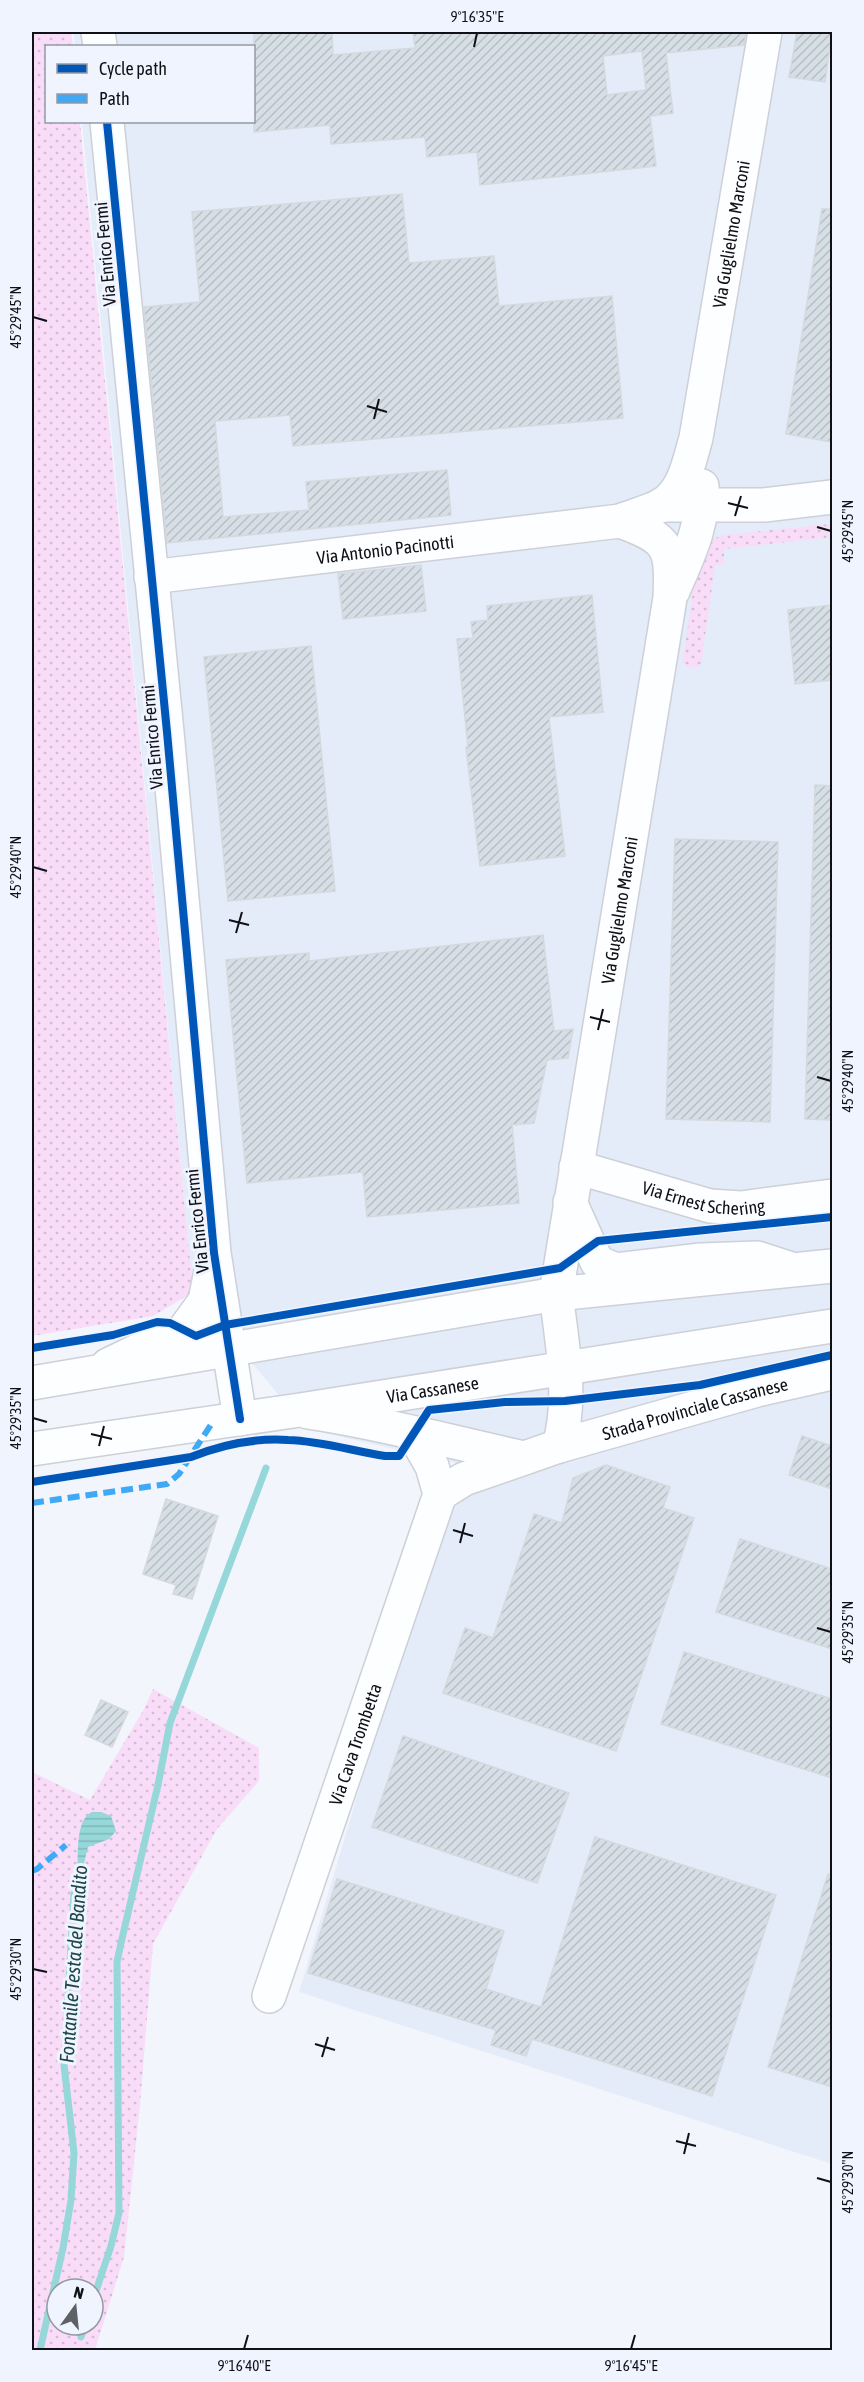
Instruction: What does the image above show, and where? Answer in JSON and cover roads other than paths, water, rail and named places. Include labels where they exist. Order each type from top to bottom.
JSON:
[{"type":"street","name":"Via Guglielmo Marconi","points":[[620,521],[661,506],[674,494],[685,476],[696,438],[765,32]]},
{"type":"street","name":"Via Enrico Fermi","points":[[107,123],[214,1252],[240,1419]]},
{"type":"street","name":"Via Guglielmo Marconi","points":[[670,598],[697,532],[703,507],[696,438]]},
{"type":"street","points":[[661,506],[764,505],[832,497]]},
{"type":"street","name":"Via Guglielmo Marconi","points":[[556,1294],[670,598],[672,563],[662,542],[650,532],[620,521]]},
{"type":"street","name":"Via Antonio Pacinotti","points":[[151,577],[620,521]]},
{"type":"street","name":"Via Ernest Schering","points":[[576,1167],[710,1206],[741,1208],[832,1196]]},
{"type":"street","points":[[570,1202],[597,1262],[616,1270],[701,1260],[757,1258],[795,1270]]},
{"type":"street","name":"Via Enrico Fermi","points":[[95,1372],[184,1330],[205,1300],[214,1252]]},
{"type":"street","points":[[32,1383],[556,1294],[832,1266]]},
{"type":"street","points":[[556,1294],[565,1369],[563,1432],[559,1446]]},
{"type":"street","name":"Via Cassanese","points":[[32,1449],[300,1410],[832,1326]]},
{"type":"street","name":"Strada Provinciale Cassanese","points":[[526,1458],[559,1446],[757,1390],[832,1373]]},
{"type":"street","points":[[300,1410],[375,1423],[526,1458]]},
{"type":"street","points":[[412,1433],[432,1466],[440,1494],[464,1479],[526,1458]]},
{"type":"street","name":"Via Cava Trombetta","points":[[269,1996],[440,1494]]},
{"type":"water","points":[[92,1812],[101,1812],[111,1816],[116,1831],[109,1839],[88,1847],[74,1904],[78,1840],[82,1823]]},
{"type":"waterway","points":[[101,2277],[119,2213],[117,1962],[170,1723],[266,1468]]},
{"type":"waterway","name":"Fontanile Testa del Bandito","points":[[40,2350],[63,2248],[71,2200],[74,2153],[64,2065],[74,1894]]}]
